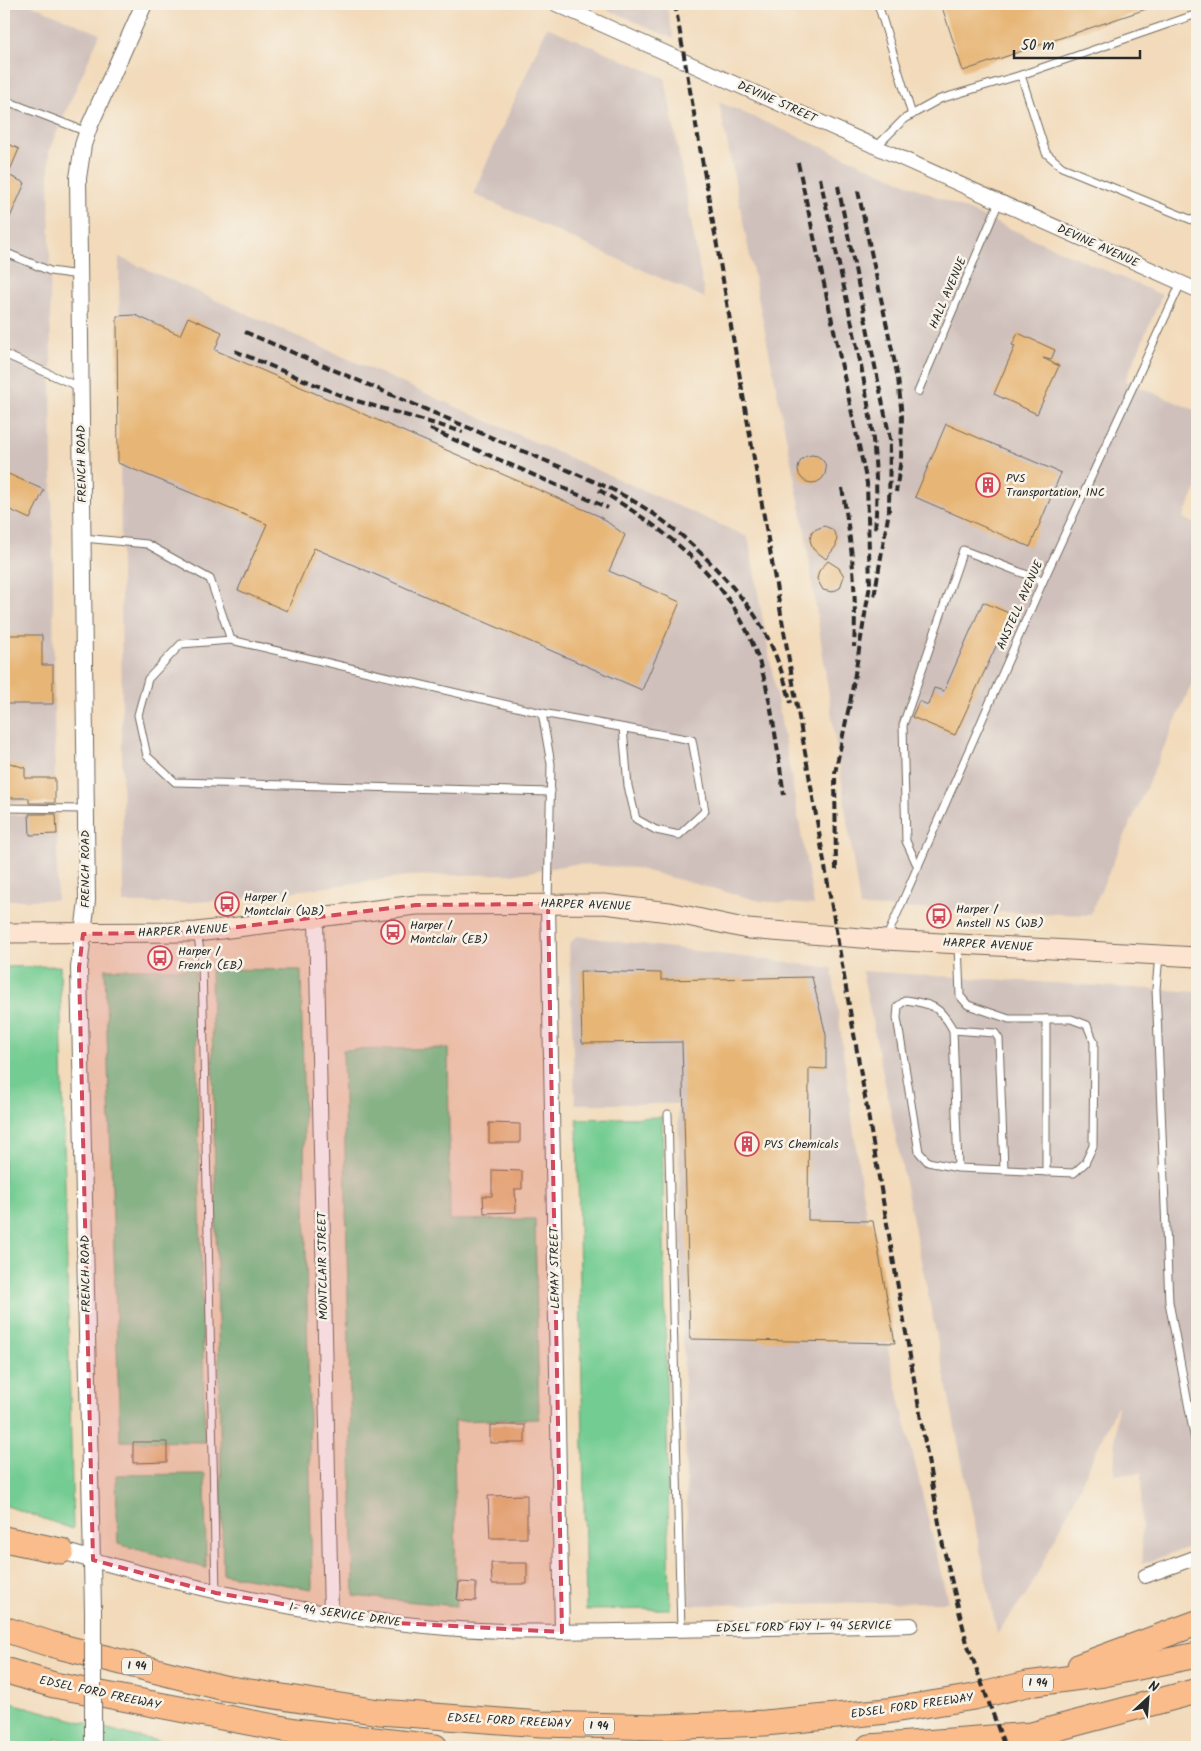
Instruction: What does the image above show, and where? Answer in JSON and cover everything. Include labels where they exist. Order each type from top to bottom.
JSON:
[{"type":"highway","points":[[4,1539],[61,1551]]},
{"type":"highway","points":[[1027,1684],[1197,1624]]},
{"type":"highway","name":"EDSEL FORD FREEWAY","points":[[4,1629],[50,1644],[224,1688],[380,1712],[541,1724],[661,1727],[765,1723],[887,1711],[974,1697],[1027,1684],[1104,1674],[1197,1655]]},
{"type":"highway","name":"EDSEL FORD FREEWAY","points":[[4,1670],[54,1685],[266,1726],[380,1742],[436,1747]]},
{"type":"highway","points":[[982,1747],[1197,1691]]},
{"type":"highway","points":[[869,1747],[1031,1735]]},
{"type":"main road","name":"HARPER AVENUE","points":[[4,933],[197,932],[416,905],[548,904],[632,906],[748,930],[886,940],[1197,957]]},
{"type":"street","name":"FRENCH ROAD","points":[[93,1745],[93,1560],[79,968],[87,900],[79,171],[88,132],[144,4]]},
{"type":"street","name":"DEVINE STREET","points":[[556,4],[998,202]]},
{"type":"street","name":"DEVINE AVENUE","points":[[998,202],[1197,290]]},
{"type":"street","name":"LEMAY STREET","points":[[548,904],[562,1632]]},
{"type":"street","name":"MONTCLAIR STREET","points":[[316,917],[330,1615]]},
{"type":"street","name":"I- 94 SERVICE DRIVE","points":[[4,1530],[61,1551],[216,1593],[330,1615],[448,1628],[562,1632],[696,1630]]},
{"type":"street","points":[[1145,1576],[1197,1557]]},
{"type":"street","name":"EDSEL FORD FWY I- 94 SERVICE","points":[[696,1630],[911,1626]]},
{"type":"lane","points":[[878,4],[912,115]]},
{"type":"lane","points":[[876,147],[904,119],[940,99],[1021,75],[1197,14]]},
{"type":"lane","points":[[1021,75],[1046,154],[1062,166],[1197,222]]},
{"type":"lane","points":[[4,100],[88,132]]},
{"type":"lane","name":"HALL AVENUE","points":[[918,392],[998,202]]},
{"type":"lane","points":[[4,252],[50,271],[80,275]]},
{"type":"lane","name":"ANSTELL AVENUE","points":[[886,940],[1043,581],[1181,282]]},
{"type":"lane","points":[[4,354],[81,387]]},
{"type":"lane","points":[[82,538],[147,544],[210,579],[231,640]]},
{"type":"lane","points":[[918,867],[906,841],[903,725],[963,550],[1043,581]]},
{"type":"lane","points":[[551,792],[175,782],[147,756],[138,715],[148,679],[180,644],[231,640],[542,713],[692,740],[705,811],[679,835],[656,830],[636,820],[628,786],[623,728]]},
{"type":"lane","points":[[542,713],[552,764],[548,904]]},
{"type":"lane","points":[[4,808],[86,809]]},
{"type":"lane","points":[[197,932],[202,962],[216,1593]]},
{"type":"lane","points":[[958,944],[960,996],[968,1005],[1010,1019],[1071,1019],[1088,1025],[1094,1042],[1093,1146],[1085,1163],[1074,1173],[958,1168],[928,1162],[919,1152],[897,1018],[898,1006],[906,1000],[932,1004],[945,1015],[953,1030],[958,1168]]},
{"type":"lane","points":[[1159,955],[1156,989],[1169,1302],[1197,1451]]},
{"type":"lane","points":[[1046,1019],[1046,1172]]},
{"type":"lane","points":[[953,1030],[994,1033],[999,1039],[1004,1170]]},
{"type":"lane","points":[[668,1114],[681,1630]]},
{"type":"highlighted area","points":[[548,904],[562,1632],[397,1623],[216,1593],[93,1560],[79,968],[83,934],[197,932],[416,905]]},
{"type":"shaded area","points":[[4,4],[30,4],[100,34],[49,150],[55,802],[4,802]]},
{"type":"shaded area","points":[[595,4],[666,4],[674,39]]},
{"type":"shaded area","points":[[547,27],[665,78],[705,298],[473,194]]},
{"type":"shaded area","points":[[719,102],[1162,295],[1125,381],[1197,411],[1197,487],[1183,518],[1197,525],[1197,672],[1090,915],[860,907],[804,526]]},
{"type":"shaded area","points":[[119,257],[748,537],[814,905],[760,901],[635,868],[574,864],[518,874],[407,876],[237,899],[183,903],[123,903]]},
{"type":"shaded area","points":[[57,814],[57,900],[4,900],[4,815]]},
{"type":"shaded area","name":"PVS Chemicals","points":[[577,936],[832,968],[861,1184],[889,1354],[948,1602],[689,1605],[678,1104],[575,1104],[569,944]]},
{"type":"shaded area","points":[[862,971],[1197,992],[1197,1544],[1142,1564],[1141,1473],[1114,1475],[1117,1406],[1062,1525],[1027,1594],[997,1633]]},
{"type":"green space","points":[[60,966],[73,1529],[4,1505],[4,967]]},
{"type":"green space","points":[[105,969],[195,969],[205,1442],[120,1441]]},
{"type":"green space","points":[[211,969],[301,970],[312,1589],[223,1574]]},
{"type":"green space","points":[[448,1048],[450,1220],[535,1219],[539,1419],[454,1421],[456,1606],[354,1596],[343,1050]]},
{"type":"green space","points":[[662,1117],[670,1609],[586,1610],[577,1119]]},
{"type":"green space","points":[[205,1474],[206,1568],[118,1544],[116,1475]]},
{"type":"green space","points":[[4,1701],[134,1736],[190,1747],[95,1747],[56,1738],[55,1742],[75,1747],[4,1747]]},
{"type":"building","points":[[941,4],[1155,4],[1155,6],[963,71]]},
{"type":"building","points":[[4,142],[19,149],[8,175],[25,183],[4,231]]},
{"type":"building","points":[[135,315],[180,335],[188,317],[222,332],[215,350],[599,516],[625,535],[609,571],[680,602],[642,690],[314,548],[287,611],[238,590],[267,524],[118,463],[117,316]]},
{"type":"building","points":[[1018,333],[1055,350],[1051,360],[1043,358],[1059,366],[1037,414],[994,394],[1015,346],[1012,345]]},
{"type":"building","name":"PVS Transportation, INC","points":[[946,424],[1061,473],[1030,547],[915,497]]},
{"type":"building","points":[[812,455],[822,459],[826,469],[822,479],[812,483],[802,479],[798,469],[802,459]]},
{"type":"building","points":[[4,472],[44,490],[30,519],[4,507]]},
{"type":"building","points":[[824,526],[832,529],[837,537],[836,546],[826,559],[813,549],[810,540],[812,531]]},
{"type":"building","points":[[828,561],[839,568],[844,576],[840,588],[832,592],[823,590],[817,579],[819,571]]},
{"type":"building","points":[[983,602],[1011,614],[955,735],[912,717],[919,701],[928,705],[934,688],[944,691]]},
{"type":"building","points":[[4,635],[42,635],[42,665],[53,665],[53,704],[4,704]]},
{"type":"building","points":[[4,761],[25,768],[25,778],[55,778],[55,803],[29,803],[29,798],[4,798]]},
{"type":"building","points":[[29,814],[56,814],[57,834],[30,835]]},
{"type":"building","name":"PVS Chemicals","points":[[580,971],[661,973],[661,980],[812,977],[826,1035],[826,1069],[809,1068],[808,1220],[873,1221],[895,1343],[690,1339],[682,1042],[582,1043]]},
{"type":"building","points":[[489,1123],[520,1124],[520,1143],[489,1143]]},
{"type":"building","points":[[492,1170],[522,1171],[522,1189],[515,1189],[516,1212],[484,1213],[483,1196],[492,1196]]},
{"type":"building","points":[[490,1425],[525,1425],[525,1443],[490,1443]]},
{"type":"building","points":[[133,1442],[167,1442],[167,1462],[133,1463]]},
{"type":"building","points":[[527,1495],[527,1538],[490,1538],[488,1496]]},
{"type":"building","points":[[491,1563],[527,1563],[527,1584],[492,1584]]},
{"type":"building","points":[[459,1582],[476,1583],[476,1601],[457,1600]]},
{"type":"railway","points":[[675,4],[943,1546],[967,1643],[1005,1747]]},
{"type":"railway","points":[[798,163],[867,483],[870,585],[849,709]]},
{"type":"railway","points":[[820,178],[867,395],[876,476],[875,530]]},
{"type":"railway","points":[[838,186],[890,439],[889,511],[874,597]]},
{"type":"railway","points":[[858,191],[898,378],[902,417],[901,459],[896,492]]},
{"type":"railway","points":[[245,332],[607,487],[642,506],[688,541],[743,599],[768,638],[791,703]]},
{"type":"railway","points":[[235,351],[347,398],[463,432]]},
{"type":"railway","points":[[430,429],[608,508]]},
{"type":"railway","points":[[842,488],[853,567],[855,606],[854,647]]},
{"type":"railway","points":[[599,490],[674,541],[696,561],[733,606],[748,632],[764,677],[774,727],[784,795]]},
{"type":"railway","points":[[836,870],[835,773],[850,702]]},
{"type":"place","name":"PVS Transportation, INC","points":[[988,485]]},
{"type":"place","name":"Harper / Montclair (WB)","points":[[227,904]]},
{"type":"place","name":"Harper / Anstell NS (WB)","points":[[939,916]]},
{"type":"place","name":"Harper / Montclair (EB)","points":[[393,932]]},
{"type":"place","name":"Harper / French (EB)","points":[[160,958]]},
{"type":"place","name":"PVS Chemicals","points":[[747,1144]]}]
